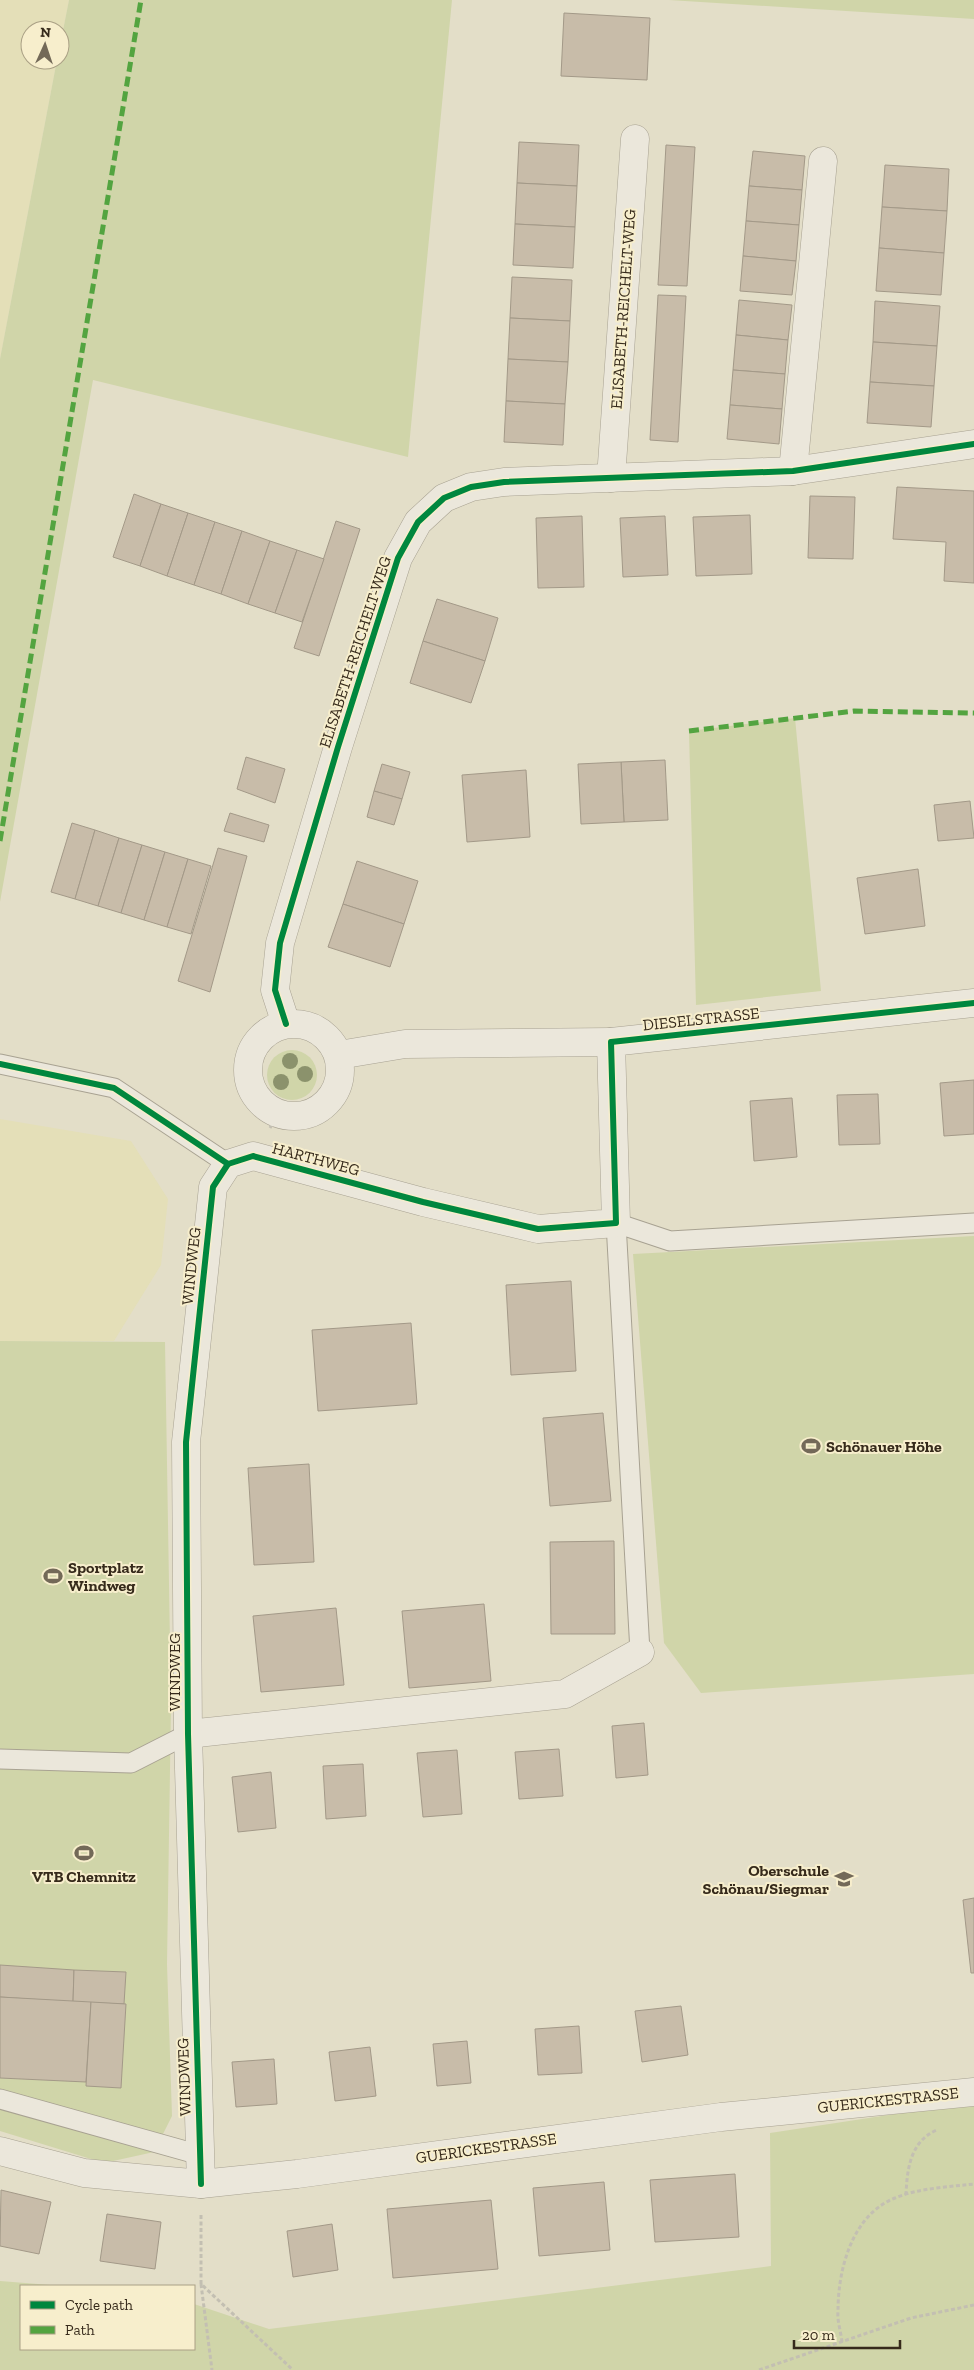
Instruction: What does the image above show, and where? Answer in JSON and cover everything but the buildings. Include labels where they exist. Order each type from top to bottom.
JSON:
[{"type":"street","name":"ELISABETH-REICHELT-WEG","points":[[611,478],[635,139]]},
{"type":"street","points":[[793,471],[823,161]]},
{"type":"street","name":"ELISABETH-REICHELT-WEG","points":[[286,1024],[275,990],[280,943],[338,747],[398,558],[418,522],[444,498],[471,487],[504,482],[793,471],[974,444]]},
{"type":"street","name":"DIESELSTRASSE","points":[[339,1055],[405,1044],[612,1042],[974,1004]]},
{"type":"street","points":[[286,1024],[312,1027],[323,1033],[333,1043],[339,1055],[341,1070],[339,1084],[332,1098],[321,1108],[308,1115],[293,1117],[278,1114],[265,1106],[255,1095],[249,1082],[247,1066],[251,1052],[259,1039],[272,1029],[286,1024]]},
{"type":"street","points":[[612,1042],[616,1223]]},
{"type":"street","name":"HARTHWEG","points":[[228,1164],[253,1156],[423,1202],[538,1229],[616,1223]]},
{"type":"street","name":"WINDWEG","points":[[201,2184],[188,1734],[186,1442],[213,1187],[228,1164]]},
{"type":"street","name":"WINDWEG","points":[[188,1734],[565,1694],[640,1652]]},
{"type":"street","name":"GUERICKESTRASSE","points":[[0,2151],[84,2173],[201,2184],[306,2172],[721,2117],[974,2092]]},
{"type":"lane","points":[[0,1064],[114,1088],[228,1164]]},
{"type":"lane","points":[[640,1652],[616,1223],[670,1241],[974,1223]]},
{"type":"lane","points":[[0,1759],[131,1763],[188,1734]]},
{"type":"lane","points":[[0,2098],[200,2154]]},
{"type":"path","points":[[906,2195],[907,2173],[912,2154],[924,2138],[938,2130]]},
{"type":"path","points":[[201,2184],[201,2284],[212,2370]]},
{"type":"path","points":[[842,2342],[838,2312],[842,2277],[851,2242],[869,2215],[894,2198],[926,2190],[974,2184]]},
{"type":"path","points":[[201,2284],[293,2370]]},
{"type":"path","points":[[759,2370],[911,2318],[974,2305]]},
{"type":"shaded area","points":[[0,0],[69,0],[65,20],[20,20],[20,70],[55,70],[0,359]]},
{"type":"shaded area","points":[[0,1119],[131,1141],[168,1199],[161,1265],[114,1341],[0,1341]]},
{"type":"green space","points":[[69,0],[452,0],[408,457],[93,380],[0,902],[0,359],[55,70],[70,70],[70,20],[65,20]]},
{"type":"green space","points":[[669,0],[974,0],[974,19]]},
{"type":"green space","points":[[795,718],[821,991],[696,1005],[689,731]]},
{"type":"green space","points":[[287,1050],[297,1050],[310,1057],[317,1070],[317,1080],[310,1093],[297,1100],[287,1100],[278,1096],[271,1089],[267,1080],[267,1070],[271,1061],[278,1054]]},
{"type":"green space","name":"Schönauer Höhe","points":[[974,1236],[974,1674],[701,1693],[664,1643],[633,1254]]},
{"type":"green space","name":"VTB Chemnitz","points":[[0,1341],[165,1342],[171,1705],[167,1964],[172,2116],[154,2152],[104,2163],[0,2131]]},
{"type":"green space","points":[[974,2102],[974,2370],[0,2370],[0,2281],[50,2285],[20,2285],[20,2350],[195,2350],[195,2304],[269,2329],[771,2266],[770,2133]]},
{"type":"marked path","points":[[0,841],[141,0]]},
{"type":"marked path","points":[[689,731],[854,711],[974,713]]},
{"type":"cycle path","points":[[286,1024],[275,990],[280,943],[338,747],[398,558],[418,522],[444,498],[471,487],[504,482],[793,471],[974,444]]},
{"type":"cycle path","points":[[228,1164],[253,1156],[423,1202],[538,1229],[616,1223],[611,1042],[974,1003]]},
{"type":"cycle path","points":[[0,1064],[114,1088],[228,1164]]},
{"type":"cycle path","points":[[201,2184],[188,1734],[186,1442],[213,1187],[228,1164]]},
{"type":"place","name":"Schönauer Höhe","points":[[811,1446]]},
{"type":"place","name":"Sportplatz Windweg","points":[[53,1576]]},
{"type":"place","name":"VTB Chemnitz","points":[[84,1853]]},
{"type":"place","name":"Oberschule Schönau/Siegmar","points":[[844,1879]]}]
